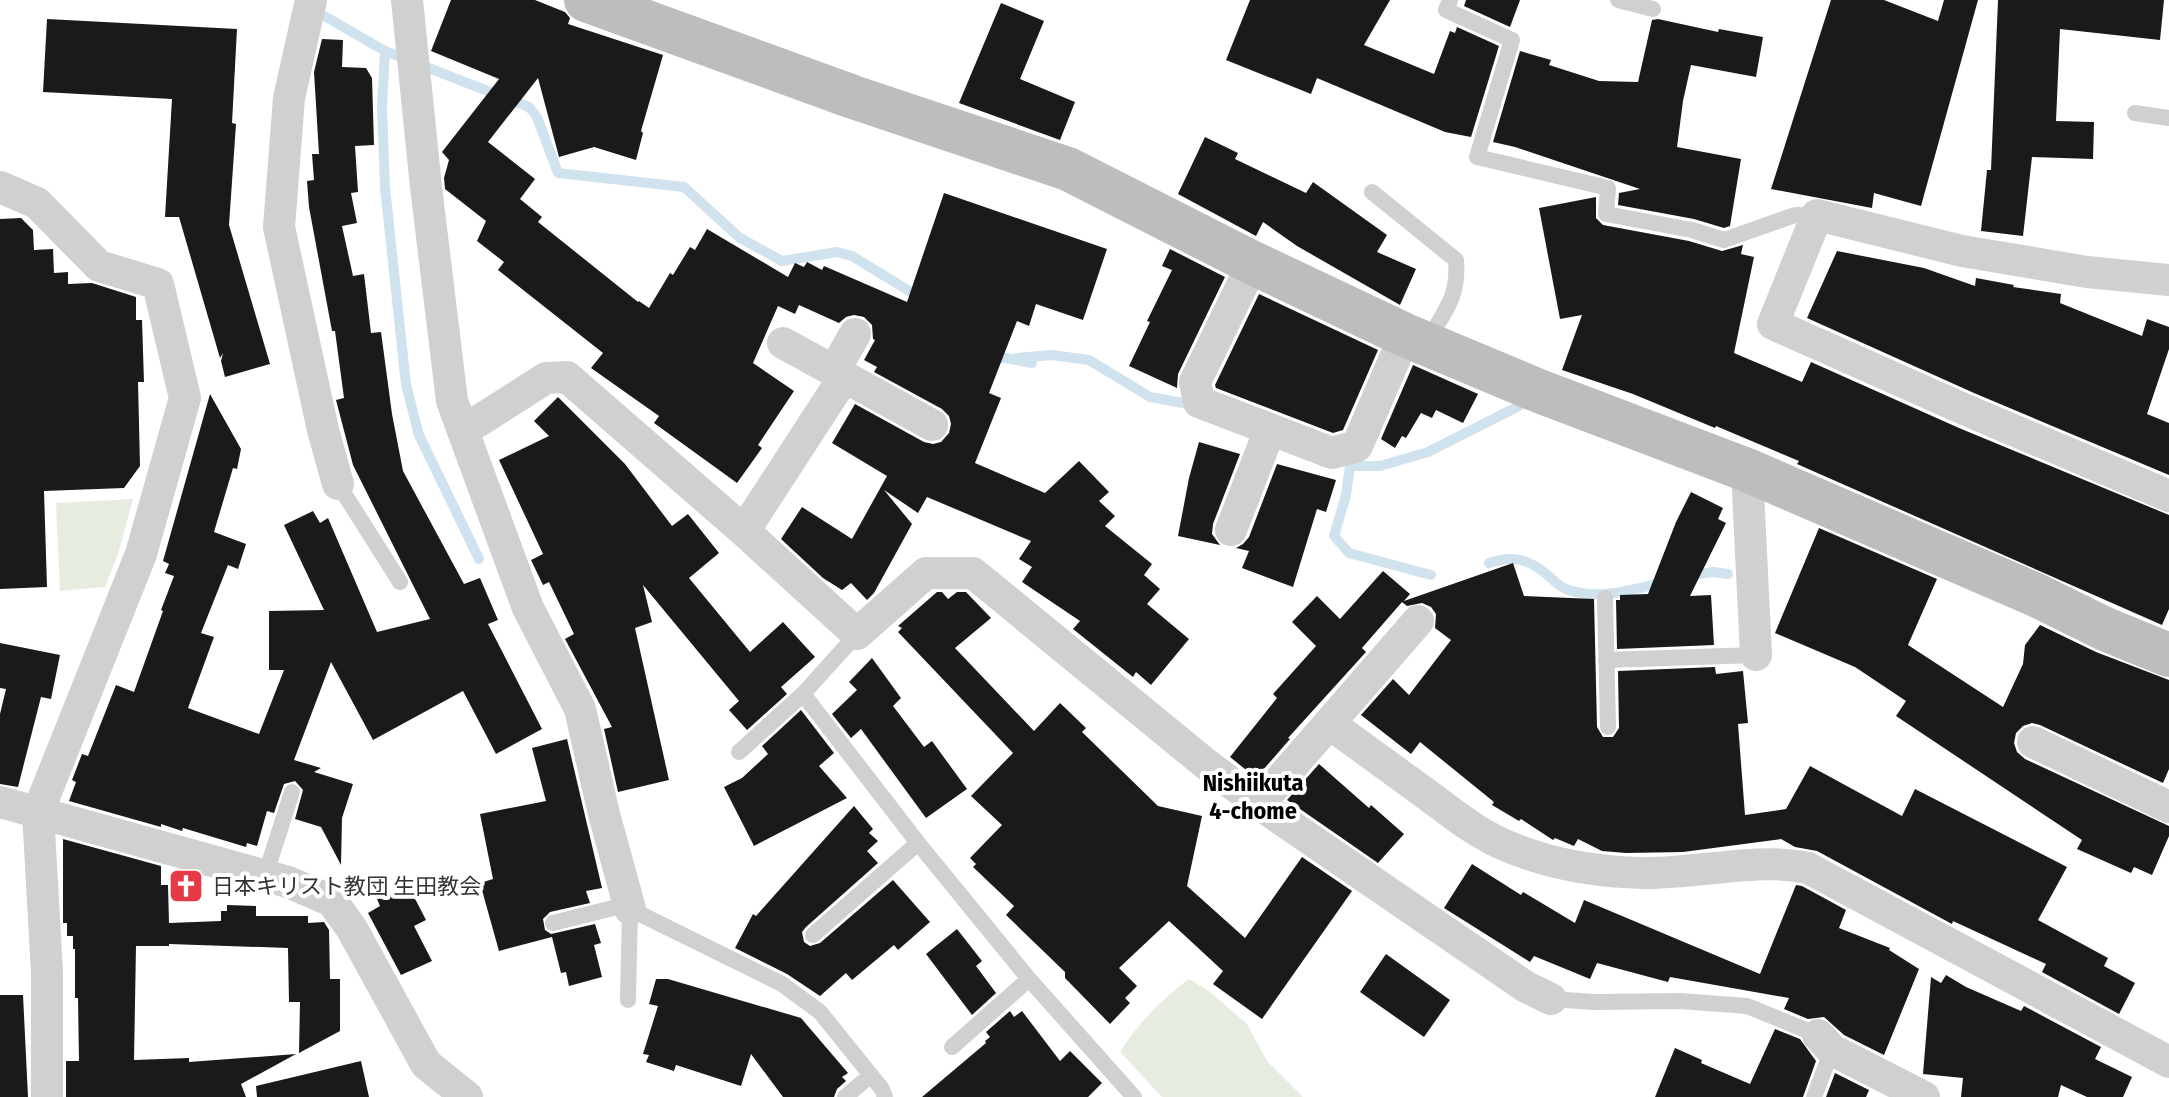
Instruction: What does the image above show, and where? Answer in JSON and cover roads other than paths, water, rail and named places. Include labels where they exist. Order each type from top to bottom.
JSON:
[{"type":"street","points":[[407,0],[452,401],[528,608],[580,709],[604,814],[630,906]]},
{"type":"street","points":[[586,0],[853,97],[1068,169],[1253,263],[1415,339],[1539,391],[1747,470],[2169,655]]},
{"type":"street","points":[[308,13],[289,98],[279,227],[323,430],[338,484]]},
{"type":"street","points":[[0,187],[37,203],[99,266],[158,284],[185,398],[141,554],[38,812],[47,972],[47,1097]]},
{"type":"street","points":[[2169,280],[2087,272],[1962,251],[1817,215],[1773,324],[2169,496]]},
{"type":"street","points":[[1253,263],[1195,382],[1199,402],[1332,453],[1357,446],[1415,339]]},
{"type":"street","points":[[744,531],[839,374],[855,334]]},
{"type":"street","points":[[783,343],[932,425]]},
{"type":"street","points":[[463,431],[546,378],[567,377],[857,634],[926,573],[973,573],[1259,804],[1526,987],[1551,999]]},
{"type":"street","points":[[1231,530],[1270,429]]},
{"type":"street","points":[[1747,470],[1756,655]]},
{"type":"street","points":[[1259,804],[1418,621]]},
{"type":"street","points":[[1330,724],[1499,843],[1587,868],[1640,873],[1688,873],[1787,863],[1808,868],[2169,1062]]},
{"type":"street","points":[[2033,742],[2169,807]]},
{"type":"street","points":[[0,802],[288,882],[332,901],[352,929],[426,1064],[467,1097]]},
{"type":"street","points":[[1825,1042],[1924,1097]]},
{"type":"street","points":[[426,1064],[428,1097]]},
{"type":"lane","points":[[1450,0],[1446,10],[1512,40],[1477,157],[1608,188],[1606,214],[1692,230],[1724,240],[1795,215],[1817,215]]},
{"type":"lane","points":[[1618,0],[1653,9]]},
{"type":"lane","points":[[2135,113],[2169,118]]},
{"type":"lane","points":[[1372,192],[1456,260],[1458,283],[1451,302],[1415,339]]},
{"type":"lane","points":[[338,484],[400,582]]},
{"type":"lane","points":[[1605,598],[1608,727]]},
{"type":"lane","points":[[739,752],[803,694],[857,634]]},
{"type":"lane","points":[[1606,660],[1756,655]]},
{"type":"lane","points":[[803,694],[918,843],[1029,979],[1134,1097]]},
{"type":"lane","points":[[265,876],[292,792]]},
{"type":"lane","points":[[813,935],[918,843]]},
{"type":"lane","points":[[628,1000],[630,906]]},
{"type":"lane","points":[[553,923],[630,906],[782,984],[820,1012],[885,1097]]},
{"type":"lane","points":[[952,1047],[1029,979]]},
{"type":"lane","points":[[1551,999],[1680,1001],[1747,1006],[1825,1042],[1814,1097]]},
{"type":"lane","points":[[845,1097],[871,1075]]},
{"type":"waterway","points":[[314,10],[385,51],[382,107],[385,187],[406,385],[419,435],[479,559]]},
{"type":"waterway","points":[[385,51],[529,107],[537,117],[558,173],[684,187],[740,238],[782,261],[837,252],[852,256],[919,297]]},
{"type":"waterway","points":[[993,351],[1001,357],[1032,363]]},
{"type":"waterway","points":[[1017,358],[1052,355],[1089,360],[1150,397],[1183,403]]},
{"type":"waterway","points":[[1431,575],[1349,553],[1334,536],[1346,495],[1350,466],[1380,466],[1428,452],[1519,406]]},
{"type":"waterway","points":[[1489,563],[1522,560],[1537,567],[1564,588],[1590,594],[1615,593],[1664,582]]},
{"type":"waterway","points":[[1691,575],[1713,572],[1728,574]]},
{"type":"place","name":"日本キリスト教団 生田教会","points":[[186,886]]},
{"type":"district","name":"Nishiikuta 4-chome","points":[[1253,797]]}]
